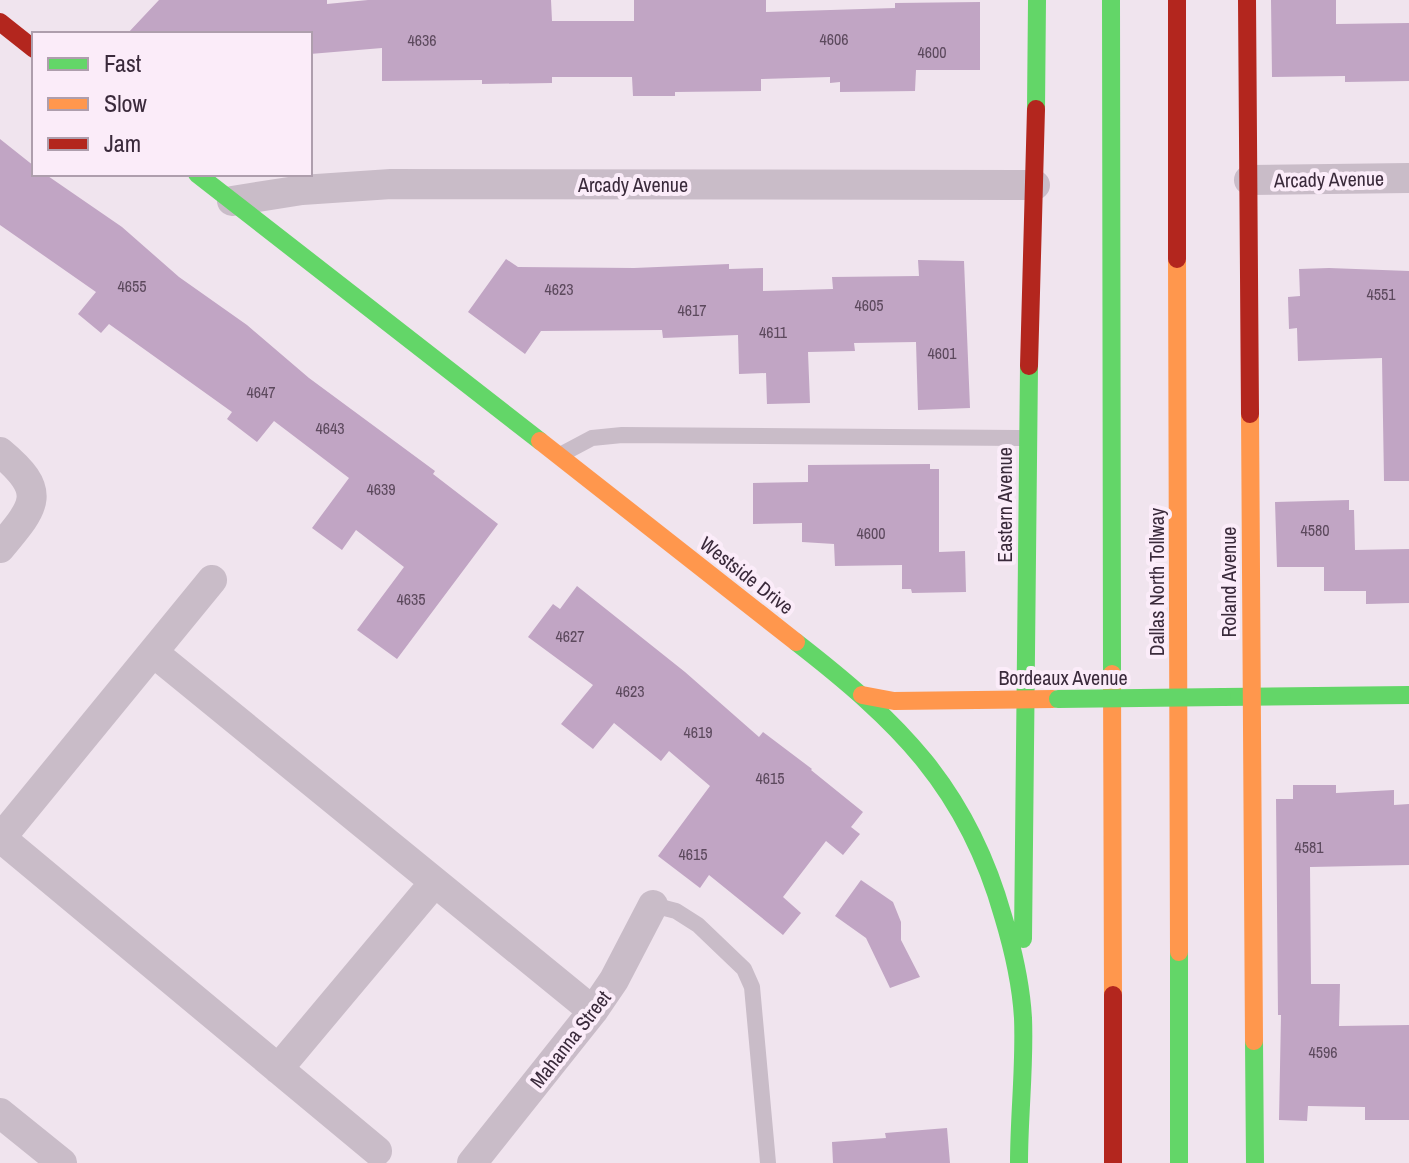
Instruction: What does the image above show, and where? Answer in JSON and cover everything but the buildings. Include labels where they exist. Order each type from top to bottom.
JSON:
[{"type":"main road","name":"Eastern Avenue","points":[[1022,1011],[1027,438],[1037,0]]},
{"type":"main road","points":[[1111,0],[1113,1163]]},
{"type":"main road","name":"Dallas North Tollway","points":[[1177,0],[1179,1163]]},
{"type":"main road","name":"Roland Avenue","points":[[1247,0],[1255,1163]]},
{"type":"main road","points":[[0,22],[32,47]]},
{"type":"main road","name":"Westside Drive","points":[[200,176],[820,660],[862,695],[933,772],[951,794],[974,834],[992,877],[1003,917],[1022,1011],[1019,1163]]},
{"type":"main road","name":"Bordeaux Avenue","points":[[862,695],[894,701],[1409,695]]},
{"type":"street","name":"Arcady Avenue","points":[[1249,180],[1409,178]]},
{"type":"street","name":"Arcady Avenue","points":[[232,201],[302,190],[391,184],[1035,185]]},
{"type":"street","points":[[0,452],[24,472],[32,491],[30,510],[0,548]]},
{"type":"street","points":[[212,580],[1,839],[377,1151]]},
{"type":"street","points":[[154,653],[593,1011]]},
{"type":"street","points":[[278,1069],[434,883]]},
{"type":"street","name":"Mahanna Street","points":[[472,1163],[593,1011],[614,980],[653,905]]},
{"type":"street","points":[[0,1113],[62,1163]]},
{"type":"lane","points":[[558,456],[592,438],[622,435],[1027,438]]},
{"type":"lane","points":[[653,905],[676,911],[698,925],[744,969],[752,987],[768,1163]]},
{"type":"traffic: fast","points":[[1036,109],[1037,0]]},
{"type":"traffic: fast","points":[[1111,0],[1112,674]]},
{"type":"traffic: fast","points":[[200,176],[540,441]]},
{"type":"traffic: fast","points":[[1023,939],[1029,366]]},
{"type":"traffic: fast","points":[[796,642],[867,701],[925,761],[970,830],[988,871],[1010,941],[1022,1005],[1019,1163]]},
{"type":"traffic: fast","points":[[1223,697],[1409,695]]},
{"type":"traffic: fast","points":[[1058,699],[1222,697]]},
{"type":"traffic: fast","points":[[1179,952],[1179,1163]]},
{"type":"traffic: fast","points":[[1254,1041],[1255,1163]]},
{"type":"traffic: slow","points":[[1177,259],[1179,952]]},
{"type":"traffic: slow","points":[[1250,414],[1254,1041]]},
{"type":"traffic: slow","points":[[540,441],[796,642]]},
{"type":"traffic: slow","points":[[1112,674],[1113,995]]},
{"type":"traffic: slow","points":[[862,695],[894,701],[1053,699]]},
{"type":"traffic: jam","points":[[1177,0],[1177,259]]},
{"type":"traffic: jam","points":[[1247,0],[1250,414]]},
{"type":"traffic: jam","points":[[0,22],[32,47]]},
{"type":"traffic: jam","points":[[1029,366],[1036,109]]},
{"type":"traffic: jam","points":[[1113,995],[1113,1163]]}]
